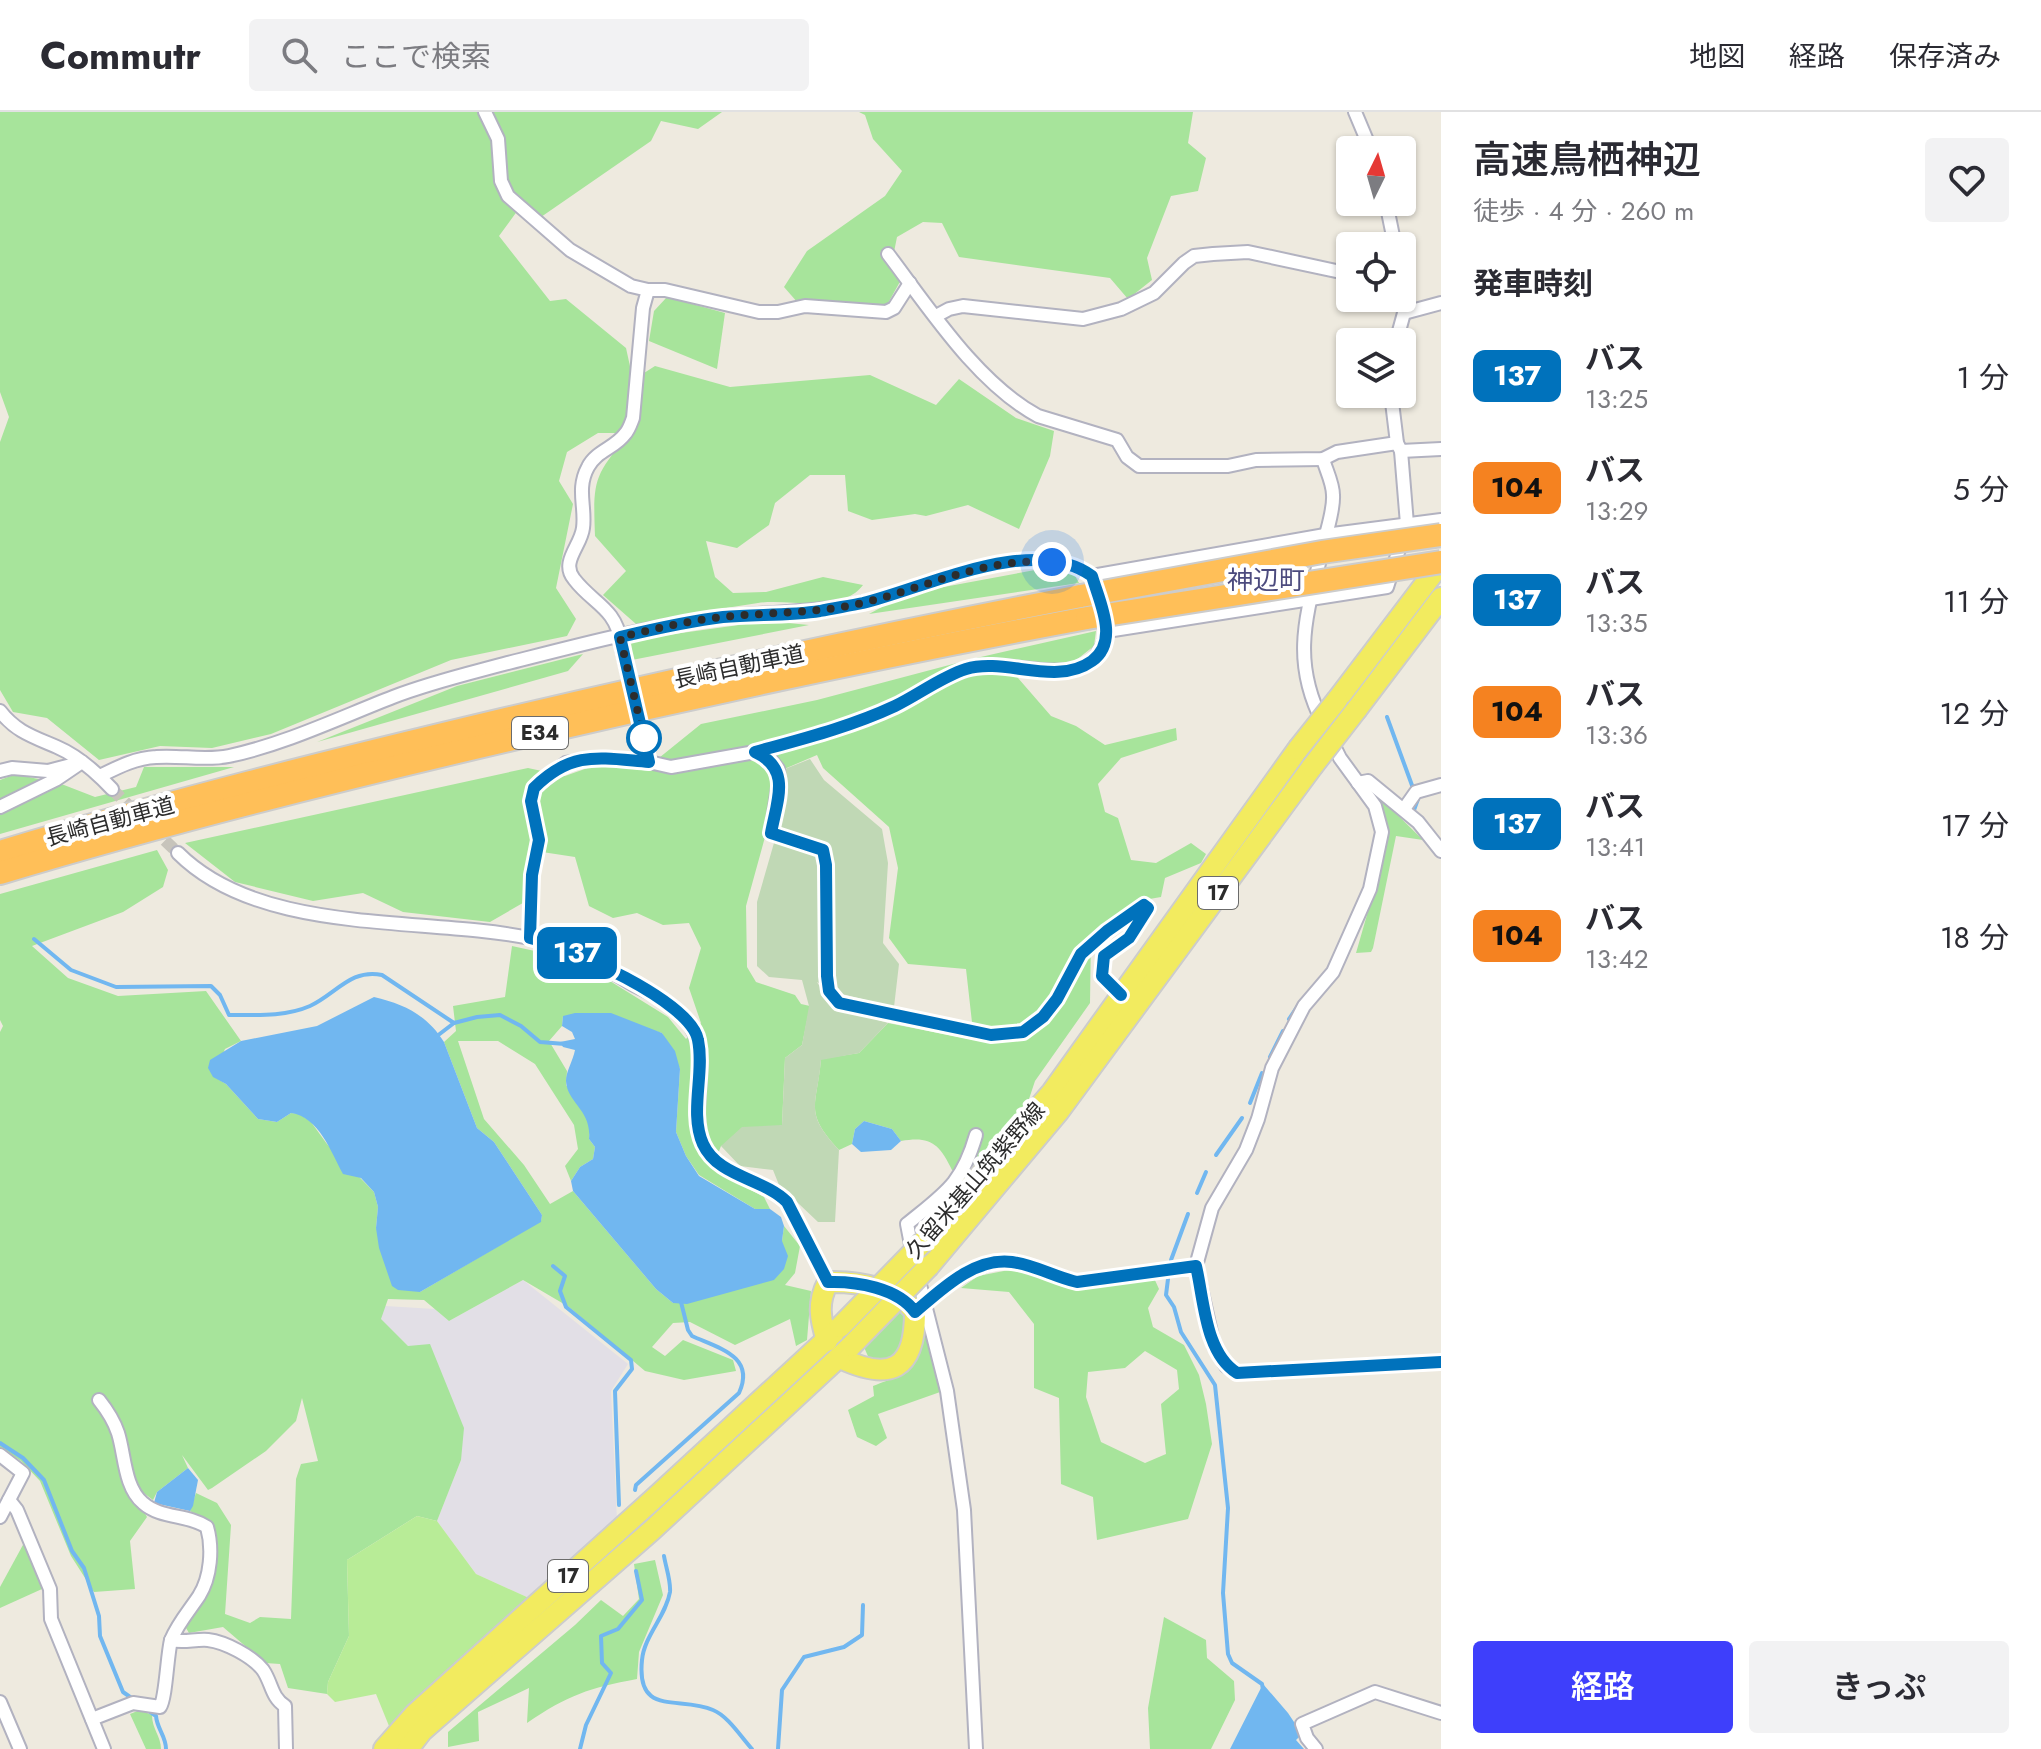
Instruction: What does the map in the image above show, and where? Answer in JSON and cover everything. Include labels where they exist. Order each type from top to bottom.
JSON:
[{"type":"highway","name":"長崎自動車道","points":[[0,852],[400,744],[669,681],[1081,596],[1322,552],[1441,535]]},
{"type":"highway","name":"長崎自動車道","points":[[0,873],[79,849],[376,771],[675,702],[1087,618],[1441,563]]},
{"type":"main road","name":"久留米基山筑紫野線","points":[[384,1749],[415,1714],[834,1334],[923,1242],[1052,1092],[1298,749],[1441,563]]},
{"type":"main road","name":"久留米基山筑紫野線","points":[[408,1749],[422,1731],[651,1531],[845,1352],[929,1266],[1059,1111],[1312,767],[1441,598]]},
{"type":"main road","points":[[834,1334],[819,1311],[820,1297],[828,1282],[865,1285],[920,1308],[912,1347],[905,1361],[889,1371],[873,1371],[845,1352]]},
{"type":"street","points":[[485,112],[498,139],[501,181],[508,196],[570,250],[631,286],[665,290],[759,312],[778,312],[805,306],[886,312],[894,308],[910,283]]},
{"type":"street","points":[[1355,112],[1365,136]]},
{"type":"street","points":[[936,316],[963,306],[1083,319],[1121,309],[1154,293],[1194,256],[1248,252],[1336,271]]},
{"type":"street","points":[[888,254],[979,369],[1026,410],[1117,440],[1127,457],[1139,466],[1228,466],[1272,459],[1323,459],[1337,452],[1399,447],[1441,449]]},
{"type":"street","points":[[648,290],[643,308],[633,418],[626,434],[596,456],[587,468],[580,502],[584,526],[569,561],[569,572],[618,625],[649,758]]},
{"type":"street","points":[[1400,328],[1404,313],[1441,303]]},
{"type":"street","points":[[1107,631],[1387,587],[1407,524],[1393,408]]},
{"type":"street","points":[[1323,459],[1333,495],[1311,598],[1303,652],[1305,679],[1311,700],[1340,758],[1375,806],[1382,832],[1370,889],[1333,972],[1304,1006],[1272,1068],[1246,1150],[1212,1208],[1196,1266],[1214,1346],[1226,1366],[1237,1373],[1441,1362]]},
{"type":"street","points":[[100,776],[126,763],[155,757],[226,757],[277,742],[395,696],[457,676],[621,643],[708,619],[815,612],[863,603],[954,573],[1002,563],[1071,563],[1092,576],[1325,535],[1441,520]]},
{"type":"street","points":[[530,938],[532,875],[539,840],[531,801],[534,788],[566,763],[599,758],[649,758],[671,767],[755,752],[839,729],[895,706],[965,669],[986,666],[1048,671],[1075,669],[1093,660],[1105,646],[1107,631],[1092,576]]},
{"type":"street","points":[[0,711],[19,731],[59,748],[82,762],[112,789]]},
{"type":"street","points":[[755,752],[770,759],[778,769],[771,833],[823,850],[826,865],[827,976],[829,991],[839,1003],[991,1035],[1023,1032],[1043,1017],[1057,999],[1081,954],[1144,905],[1148,908],[1129,938],[1104,956],[1102,976],[1121,995]]},
{"type":"street","points":[[0,771],[12,768],[48,771],[82,762]]},
{"type":"street","points":[[0,807],[57,779],[82,762]]},
{"type":"street","points":[[1358,783],[1368,781],[1404,809],[1441,851]]},
{"type":"street","points":[[1404,809],[1416,792],[1441,785]]},
{"type":"street","points":[[178,853],[214,883],[260,902],[305,912],[530,938],[581,955],[656,996],[687,1018],[698,1037],[698,1125],[703,1144],[714,1160],[727,1169],[777,1191],[787,1202],[828,1282]]},
{"type":"street","points":[[976,1135],[969,1161],[960,1178],[950,1190],[907,1224],[920,1308],[947,1391],[964,1510],[976,1749]]},
{"type":"street","points":[[920,1308],[947,1285],[974,1269],[996,1262],[1011,1261],[1077,1282],[1196,1266]]},
{"type":"street","points":[[92,1719],[133,1703],[160,1707],[163,1704],[166,1658],[171,1640],[176,1626],[205,1584],[212,1544],[207,1527],[196,1519],[163,1513],[144,1504],[133,1491],[118,1433],[99,1400]]},
{"type":"street","points":[[0,1455],[23,1473],[0,1517]]},
{"type":"street","points":[[9,1500],[17,1510],[50,1589],[51,1619],[104,1749]]},
{"type":"street","points":[[171,1640],[211,1640],[238,1651],[263,1670],[276,1700],[285,1706],[286,1749]]},
{"type":"street","points":[[1316,1749],[1307,1738],[1302,1724],[1375,1692],[1441,1713]]},
{"type":"street","points":[[0,1702],[20,1749]]},
{"type":"shaded area","points":[[523,1280],[628,1364],[611,1391],[617,1521],[529,1598],[476,1574],[437,1521],[461,1460],[408,1346],[380,1319],[385,1306],[435,1309],[449,1321]]},
{"type":"green space","points":[[0,112],[722,112],[698,129],[661,121],[651,141],[541,217],[523,203],[499,236],[550,301],[566,299],[626,348],[633,380],[655,366],[730,387],[870,375],[936,405],[959,379],[1016,418],[1054,431],[1050,456],[1019,529],[968,505],[926,516],[915,514],[872,520],[848,511],[845,475],[810,475],[775,503],[769,525],[737,548],[706,541],[715,577],[733,593],[766,592],[823,577],[863,585],[853,594],[828,603],[758,603],[636,624],[603,595],[626,571],[595,536],[594,518],[595,490],[602,470],[631,433],[598,433],[567,452],[559,481],[573,504],[556,588],[576,619],[567,636],[451,660],[271,734],[212,748],[160,746],[99,760],[47,718],[13,712],[0,690],[0,442],[9,417],[0,392]]},
{"type":"green space","points":[[859,112],[1193,112],[1188,143],[1206,158],[1198,191],[1171,196],[1147,258],[1152,280],[1128,299],[1110,278],[959,257],[942,223],[923,222],[897,237],[894,252],[908,272],[887,305],[798,303],[784,287],[807,251],[885,196],[902,171],[873,139],[865,115]]},
{"type":"green space","points":[[667,297],[725,313],[717,369],[649,341],[654,311]]},
{"type":"green space","points":[[1035,570],[1073,572],[1079,583],[869,614],[906,594]]},
{"type":"green space","points":[[767,621],[809,625],[632,660],[631,640]]},
{"type":"green space","points":[[1096,631],[1094,646],[1075,661],[1018,678],[1051,716],[1076,726],[1105,745],[1176,728],[1177,740],[1121,758],[1098,784],[1105,812],[1118,818],[1131,860],[1156,863],[1191,843],[1206,854],[1201,863],[1165,878],[1161,897],[1138,901],[1091,934],[1090,1003],[1035,1081],[1028,1102],[969,1170],[952,1170],[943,1153],[926,1141],[901,1141],[892,1129],[864,1121],[855,1129],[852,1144],[839,1150],[816,1117],[815,1099],[821,1059],[859,1053],[888,1023],[974,1040],[966,969],[908,964],[889,938],[898,868],[889,827],[823,768],[817,755],[775,773],[765,837],[746,906],[747,967],[756,982],[795,995],[801,1004],[810,1006],[802,1045],[785,1058],[782,1125],[721,1146],[712,1169],[764,1197],[770,1209],[755,1209],[699,1175],[686,1156],[676,1132],[680,1069],[662,1033],[563,1016],[562,1026],[549,1041],[567,1071],[566,1085],[591,1124],[589,1139],[595,1147],[593,1159],[580,1167],[571,1181],[565,1166],[578,1149],[574,1125],[535,1064],[498,1041],[458,1041],[484,1119],[524,1165],[550,1204],[573,1191],[656,1289],[673,1303],[782,1241],[784,1226],[800,1246],[795,1273],[785,1285],[811,1291],[807,1340],[796,1346],[790,1319],[735,1345],[690,1322],[673,1323],[652,1347],[665,1356],[683,1340],[733,1360],[736,1371],[684,1380],[645,1371],[569,1307],[523,1280],[449,1321],[424,1300],[388,1299],[381,1319],[408,1346],[430,1344],[464,1428],[461,1460],[437,1521],[417,1516],[347,1560],[349,1636],[328,1682],[327,1694],[288,1688],[280,1664],[265,1663],[223,1627],[189,1633],[183,1623],[206,1596],[217,1545],[211,1523],[190,1511],[196,1493],[217,1503],[231,1525],[225,1614],[250,1623],[260,1617],[291,1619],[296,1479],[301,1464],[318,1461],[302,1398],[296,1421],[266,1451],[208,1490],[182,1455],[188,1468],[157,1492],[153,1500],[125,1479],[147,1517],[130,1541],[135,1589],[94,1592],[71,1556],[40,1481],[21,1461],[0,1447],[0,1032],[3,1026],[0,1020],[0,894],[157,850],[168,870],[163,887],[123,912],[32,946],[68,978],[118,996],[206,991],[241,1041],[225,1049],[213,1076],[226,1084],[258,1119],[277,1122],[291,1113],[300,1114],[311,1122],[327,1144],[374,1192],[378,1207],[376,1228],[420,1292],[541,1221],[542,1215],[494,1142],[477,1128],[444,1042],[456,1031],[453,1006],[505,997],[512,946],[576,960],[668,1017],[686,1039],[701,1023],[689,988],[701,948],[689,923],[663,925],[637,913],[613,918],[589,906],[575,857],[529,850],[528,900],[490,922],[403,912],[363,893],[313,901],[235,882],[185,843],[528,768],[565,776],[596,765],[649,766],[701,724],[817,700],[972,659]]},
{"type":"green space","points":[[583,654],[568,671],[317,742],[457,686]]},
{"type":"green space","points":[[810,759],[824,780],[882,829],[888,863],[883,943],[899,964],[894,1007],[838,993],[817,982],[832,1006],[888,1023],[859,1053],[821,1060],[815,1099],[816,1117],[839,1150],[835,1222],[818,1222],[779,1185],[773,1170],[740,1166],[721,1146],[742,1127],[782,1125],[785,1058],[802,1045],[809,1006],[802,980],[769,977],[757,966],[757,902],[778,829],[785,769]]},
{"type":"green space","points":[[144,767],[234,767],[0,834],[0,780],[16,774],[64,785],[95,797],[136,787]]},
{"type":"green space","points":[[1368,786],[1423,840],[1396,836],[1373,948],[1371,952],[1356,953],[1375,887],[1387,829]]},
{"type":"green space","points":[[1014,1269],[1081,1287],[1154,1278],[1159,1289],[1148,1308],[1153,1327],[1184,1345],[1199,1375],[1212,1444],[1188,1519],[1097,1540],[1093,1497],[1061,1484],[1059,1398],[1034,1388],[1034,1324],[1009,1292],[961,1288],[978,1276]],"holes":[[[1145,1351],[1177,1370],[1179,1389],[1161,1404],[1166,1454],[1145,1463],[1101,1442],[1086,1397],[1088,1372],[1125,1368]]]},
{"type":"green space","points":[[901,1309],[907,1331],[900,1350],[890,1362],[870,1361],[864,1347]]},
{"type":"green space","points":[[924,1325],[943,1391],[878,1414],[887,1438],[876,1446],[857,1437],[848,1410],[874,1396],[873,1386],[911,1367],[919,1351]]},
{"type":"green space","points":[[417,1516],[437,1521],[476,1574],[529,1598],[389,1726],[376,1694],[335,1702],[327,1694],[328,1682],[349,1636],[347,1560]]},
{"type":"green space","points":[[24,1543],[42,1589],[0,1608],[0,1587]]},
{"type":"green space","points":[[655,1560],[663,1595],[639,1652],[637,1679],[579,1694],[527,1723],[529,1688],[478,1712],[479,1741],[448,1747],[448,1732],[601,1600],[623,1616],[639,1599],[634,1564]]},
{"type":"green space","points":[[1164,1617],[1206,1640],[1207,1658],[1234,1681],[1235,1700],[1211,1749],[1150,1749],[1148,1708]]},
{"type":"green space","points":[[140,1710],[152,1715],[161,1749],[146,1749],[130,1714]]},
{"type":"water","points":[[374,997],[414,1012],[444,1042],[477,1128],[494,1142],[542,1215],[541,1222],[420,1292],[398,1290],[392,1286],[379,1248],[376,1228],[378,1207],[374,1192],[361,1178],[343,1174],[317,1128],[291,1113],[277,1122],[258,1119],[226,1084],[213,1077],[208,1068],[210,1060],[241,1041],[317,1026]]},
{"type":"water","points":[[611,1013],[662,1033],[675,1051],[680,1069],[676,1132],[686,1156],[699,1176],[755,1209],[770,1209],[781,1217],[784,1226],[782,1241],[788,1256],[784,1269],[774,1280],[687,1304],[673,1303],[656,1289],[573,1191],[571,1181],[580,1167],[593,1159],[595,1147],[589,1139],[587,1121],[567,1089],[566,1077],[575,1050],[563,1047],[560,1042],[575,1039],[572,1032],[562,1026],[563,1016]]},
{"type":"water","points":[[864,1121],[892,1129],[901,1141],[891,1150],[861,1152],[852,1144],[855,1129]]},
{"type":"water","points":[[188,1468],[198,1480],[190,1511],[154,1503],[157,1492]]},
{"type":"water","points":[[1263,1684],[1302,1734],[1296,1740],[1304,1749],[1230,1749]]},
{"type":"waterway","points":[[1387,717],[1413,788]]},
{"type":"waterway","points":[[1414,810],[1418,799]]},
{"type":"waterway","points":[[34,939],[71,970],[116,987],[211,986],[220,995],[229,1015],[270,1015],[300,1010],[352,979],[371,974],[382,975],[454,1023],[500,1015],[521,1026],[540,1042],[565,1044]]},
{"type":"waterway","points":[[1289,1019],[1301,1001]]},
{"type":"waterway","points":[[437,1036],[454,1023]]},
{"type":"waterway","points":[[1270,1057],[1283,1031]]},
{"type":"waterway","points":[[1250,1103],[1262,1073]]},
{"type":"waterway","points":[[1216,1155],[1242,1118]]},
{"type":"waterway","points":[[1197,1193],[1206,1172]]},
{"type":"waterway","points":[[1171,1260],[1188,1214]]},
{"type":"waterway","points":[[553,1266],[565,1276],[560,1291],[566,1307],[631,1360],[632,1369],[615,1391],[619,1505]]},
{"type":"waterway","points":[[1168,1279],[1166,1295],[1174,1307],[1181,1332],[1215,1385],[1228,1508],[1223,1593],[1228,1654],[1232,1663],[1262,1684],[1263,1690]]},
{"type":"waterway","points":[[635,1490],[636,1485],[739,1393],[743,1380],[742,1370],[732,1355],[692,1336],[681,1302]]},
{"type":"waterway","points":[[0,1443],[23,1458],[44,1480],[72,1551],[84,1568],[99,1616],[100,1636],[123,1692],[133,1699]]},
{"type":"waterway","points":[[664,1556],[670,1592],[644,1651],[642,1678],[646,1690],[663,1701],[700,1706],[719,1713],[752,1749]]},
{"type":"waterway","points":[[580,1749],[586,1725],[611,1673],[602,1663],[601,1636],[618,1629],[642,1600],[636,1571]]},
{"type":"waterway","points":[[778,1749],[782,1690],[804,1657],[844,1647],[862,1635],[863,1605]]},
{"type":"waterway","points":[[146,1709],[156,1716],[166,1749]]},
{"type":"tunnel","points":[[112,789],[138,815]]},
{"type":"tunnel","points":[[152,828],[178,853]]},
{"type":"bus line","name":"137","points":[[1121,995],[1102,976],[1104,956],[1129,938],[1148,908],[1144,905],[1081,954],[1057,999],[1043,1017],[1023,1032],[991,1035],[839,1003],[829,991],[827,976],[829,949],[823,850],[771,833],[778,769],[770,759],[755,752],[839,729],[895,706],[965,669],[986,666],[1048,671],[1075,669],[1093,660],[1105,646],[1107,631],[1092,576],[1071,563],[1002,563],[954,573],[863,603],[815,612],[723,617],[620,637],[649,762],[599,758],[577,760],[566,763],[534,788],[531,801],[539,840],[532,875],[530,938],[557,945],[605,967],[687,1018],[698,1037],[698,1125],[703,1144],[714,1160],[727,1169],[777,1191],[787,1202],[828,1282],[865,1285],[909,1304],[915,1312],[947,1285],[974,1269],[996,1262],[1011,1261],[1077,1282],[1196,1266],[1214,1346],[1226,1366],[1237,1373],[1441,1362]]},
{"type":"district","name":"神辺町","points":[[1266,580]]},
{"type":"route","points":[[644,738],[620,637],[723,617],[815,612],[863,603],[954,573],[1002,563],[1052,562]]}]
